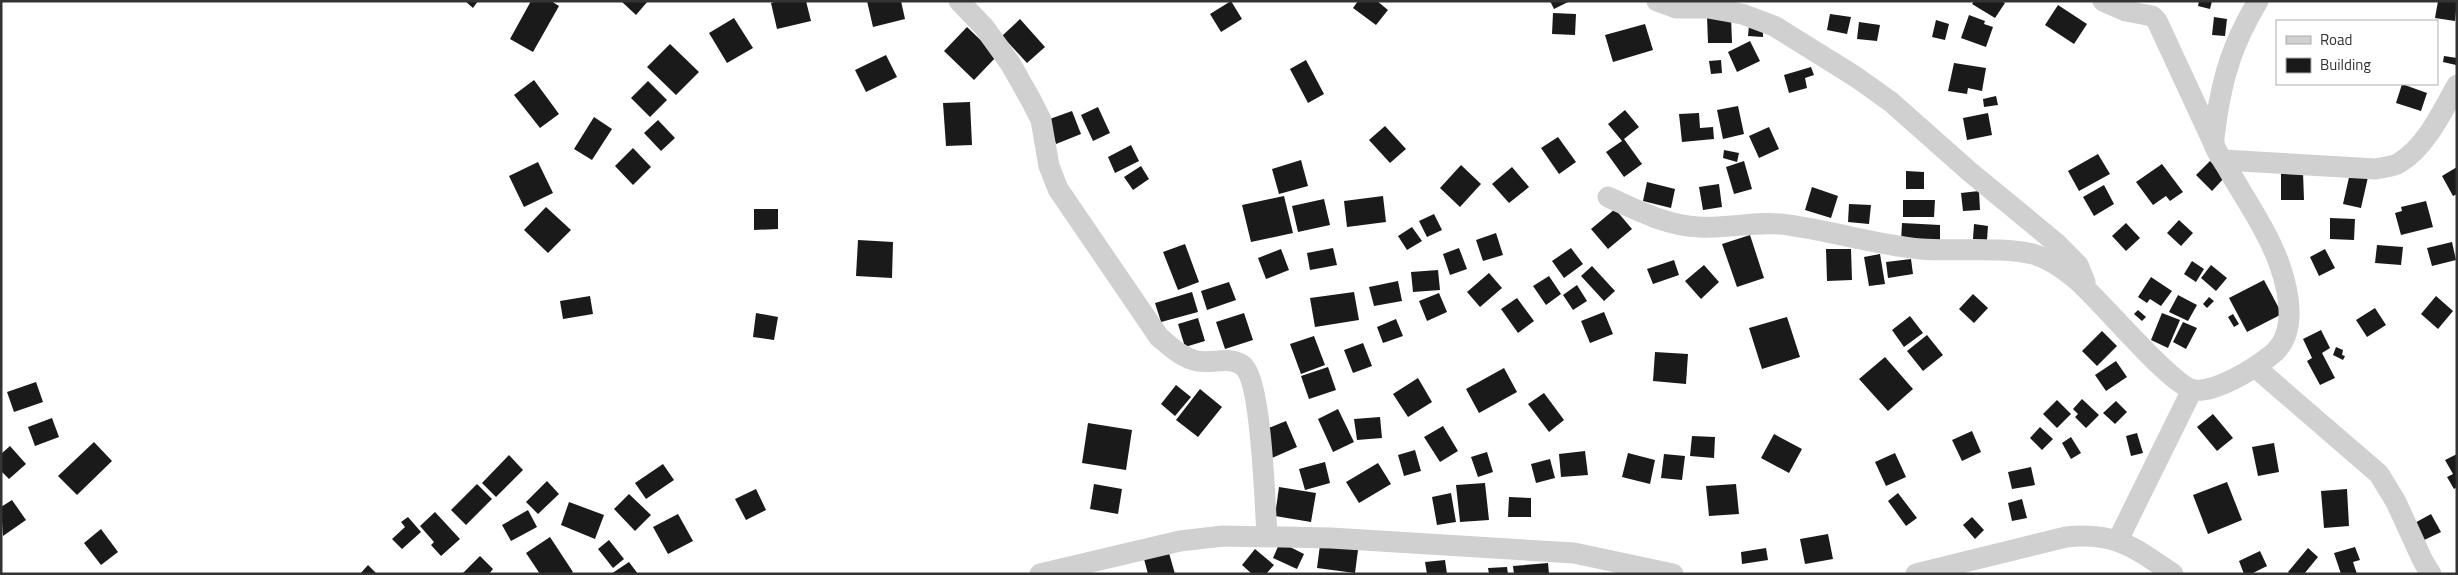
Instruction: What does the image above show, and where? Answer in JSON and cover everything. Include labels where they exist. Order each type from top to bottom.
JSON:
[{"type":"street","points":[[959,1],[984,27],[1010,64],[1041,120],[1049,166],[1058,189],[1159,337],[1177,352],[1196,361],[1232,361],[1243,366],[1251,378],[1257,402],[1267,536]]},
{"type":"street","points":[[1657,1],[1676,8],[1708,8],[1734,13],[1774,26],[1856,77],[1891,102],[1970,172],[2055,242],[2078,265],[2087,288]]},
{"type":"street","points":[[1608,198],[1659,219],[1681,225],[1712,227],[1784,224],[1871,243],[1921,249],[2017,251],[2035,254],[2069,273],[2087,288],[2137,343],[2192,390],[2205,390],[2255,367],[2274,354],[2285,340],[2289,319],[2289,301],[2279,262],[2218,152],[2157,21],[2152,16],[2126,11],[2103,1]]},
{"type":"street","points":[[2218,152],[2222,82],[2228,61],[2258,1]]},
{"type":"street","points":[[2218,152],[2376,168],[2397,164],[2412,152],[2435,124],[2457,85]]},
{"type":"street","points":[[2255,367],[2379,474],[2396,502],[2423,561],[2431,574]]},
{"type":"street","points":[[2118,540],[2192,390]]},
{"type":"street","points":[[1916,574],[2066,537],[2092,534],[2118,540],[2147,556],[2173,574]]},
{"type":"street","points":[[1040,574],[1180,541],[1223,536],[1267,536],[1574,553],[1673,574]]},
{"type":"building","points":[[465,1],[478,1],[473,8]]},
{"type":"building","points":[[531,1],[551,1],[559,6],[533,52],[510,39]]},
{"type":"building","points":[[621,1],[648,1],[636,15]]},
{"type":"building","points":[[777,1],[806,1],[811,21],[777,29],[771,3]]},
{"type":"building","points":[[867,1],[901,1],[905,19],[873,27]]},
{"type":"building","points":[[1231,1],[1242,19],[1221,32],[1210,14]]},
{"type":"building","points":[[1358,1],[1377,1],[1388,10],[1376,25],[1353,8]]},
{"type":"building","points":[[1550,1],[1570,1],[1554,9]]},
{"type":"building","points":[[1974,1],[2002,1],[2005,3],[1995,18],[1972,4]]},
{"type":"building","points":[[2199,1],[2212,1],[2210,9],[2198,6]]},
{"type":"building","points":[[2438,1],[2457,1],[2455,21],[2435,18]]},
{"type":"building","points":[[2058,5],[2087,24],[2074,44],[2045,25]]},
{"type":"building","points":[[1553,13],[1576,14],[1575,35],[1552,34]]},
{"type":"building","points":[[1830,14],[1851,17],[1847,34],[1827,30]]},
{"type":"building","points":[[1969,15],[1985,21],[1984,24],[1993,27],[1986,47],[1961,38]]},
{"type":"building","points":[[1707,16],[1731,16],[1732,43],[1708,43]]},
{"type":"building","points":[[2214,17],[2227,19],[2225,36],[2212,35]]},
{"type":"building","points":[[734,18],[753,48],[727,63],[709,33]]},
{"type":"building","points":[[1020,19],[1045,47],[1027,63],[1002,36]]},
{"type":"building","points":[[1936,20],[1949,24],[1945,40],[1932,37]]},
{"type":"building","points":[[1859,22],[1880,25],[1877,41],[1857,39]]},
{"type":"building","points":[[1645,24],[1653,50],[1613,62],[1605,35]]},
{"type":"building","points":[[1749,25],[1763,26],[1763,37],[1748,36]]},
{"type":"building","points":[[967,27],[997,56],[974,80],[944,51]]},
{"type":"building","points":[[1750,41],[1760,61],[1737,72],[1728,52]]},
{"type":"building","points":[[670,44],[699,72],[676,95],[647,67]]},
{"type":"building","points":[[886,55],[897,77],[866,92],[855,70]]},
{"type":"building","points":[[2444,56],[2457,58],[2456,65],[2443,62]]},
{"type":"building","points":[[1306,60],[1324,94],[1308,103],[1290,69]]},
{"type":"building","points":[[1721,60],[1722,73],[1711,74],[1709,61]]},
{"type":"building","points":[[1954,63],[1986,68],[1982,91],[1968,88],[1967,94],[1948,91]]},
{"type":"building","points":[[1811,67],[1814,75],[1805,78],[1807,88],[1789,93],[1784,75]]},
{"type":"building","points":[[534,80],[559,114],[540,128],[514,95]]},
{"type":"building","points":[[648,81],[667,100],[650,117],[631,98]]},
{"type":"building","points":[[2402,85],[2427,93],[2421,111],[2396,103]]},
{"type":"building","points":[[1996,96],[1998,105],[1984,107],[1983,99]]},
{"type":"building","points":[[970,102],[972,145],[946,146],[943,103]]},
{"type":"building","points":[[1738,106],[1744,134],[1723,139],[1717,110]]},
{"type":"building","points":[[1098,107],[1110,133],[1093,141],[1081,115]]},
{"type":"building","points":[[1625,110],[1639,127],[1624,139],[1642,164],[1624,177],[1606,152],[1622,141],[1608,124]]},
{"type":"building","points":[[1072,111],[1081,134],[1056,144],[1047,120]]},
{"type":"building","points":[[1699,113],[1700,128],[1713,127],[1714,139],[1682,142],[1679,114]]},
{"type":"building","points":[[1988,113],[1992,135],[1967,140],[1963,118]]},
{"type":"building","points":[[594,117],[612,129],[592,160],[574,149]]},
{"type":"building","points":[[658,120],[675,138],[661,151],[644,133]]},
{"type":"building","points":[[1385,126],[1406,149],[1390,163],[1369,140]]},
{"type":"building","points":[[1769,127],[1779,149],[1759,158],[1749,136]]},
{"type":"building","points":[[1558,137],[1576,162],[1559,174],[1541,148]]},
{"type":"building","points":[[1131,145],[1139,161],[1115,173],[1108,157]]},
{"type":"building","points":[[633,148],[651,167],[633,185],[615,166]]},
{"type":"building","points":[[1724,150],[1739,153],[1737,162],[1723,158]]},
{"type":"building","points":[[2098,154],[2110,174],[2079,191],[2068,171]]},
{"type":"building","points":[[1301,160],[1308,186],[1279,194],[1272,169]]},
{"type":"building","points":[[1744,161],[1752,189],[1734,194],[1726,167]]},
{"type":"building","points":[[2210,161],[2226,176],[2212,191],[2196,175]]},
{"type":"building","points":[[538,162],[553,193],[524,207],[509,176]]},
{"type":"building","points":[[2162,164],[2183,192],[2170,201],[2166,196],[2153,205],[2136,182]]},
{"type":"building","points":[[1461,165],[1481,184],[1460,207],[1440,188]]},
{"type":"building","points":[[1141,166],[1149,179],[1133,190],[1124,177]]},
{"type":"building","points":[[1512,167],[1529,187],[1509,203],[1492,184]]},
{"type":"building","points":[[2457,167],[2457,194],[2453,196],[2442,176]]},
{"type":"building","points":[[1906,171],[1924,172],[1924,189],[1906,189]]},
{"type":"building","points":[[2303,172],[2304,200],[2281,200],[2281,173]]},
{"type":"building","points":[[2350,173],[2368,177],[2361,208],[2343,204]]},
{"type":"building","points":[[1647,182],[1675,189],[1671,208],[1643,201]]},
{"type":"building","points":[[1719,184],[1722,207],[1703,210],[1699,187]]},
{"type":"building","points":[[2104,185],[2114,204],[2094,216],[2083,197]]},
{"type":"building","points":[[1812,187],[1838,196],[1831,218],[1805,210]]},
{"type":"building","points":[[1979,191],[1980,210],[1963,211],[1961,193]]},
{"type":"building","points":[[1284,196],[1293,233],[1251,242],[1242,205]]},
{"type":"building","points":[[1383,196],[1386,222],[1347,227],[1344,201]]},
{"type":"building","points":[[1324,199],[1330,225],[1298,232],[1292,206]]},
{"type":"building","points":[[1903,200],[1935,200],[1934,217],[1903,217]]},
{"type":"building","points":[[2426,201],[2433,227],[2401,235],[2395,213],[2402,211],[2401,207]]},
{"type":"building","points":[[1849,204],[1871,205],[1869,224],[1848,222]]},
{"type":"building","points":[[546,207],[571,230],[548,253],[524,230]]},
{"type":"building","points":[[754,209],[778,209],[778,229],[754,230]]},
{"type":"building","points":[[1615,209],[1632,229],[1608,249],[1591,229]]},
{"type":"building","points":[[1434,214],[1442,230],[1427,237],[1419,221]]},
{"type":"building","points":[[2330,218],[2355,219],[2354,240],[2330,239]]},
{"type":"building","points":[[2179,220],[2193,233],[2181,246],[2167,233]]},
{"type":"building","points":[[1902,223],[1940,225],[1940,244],[1901,242]]},
{"type":"building","points":[[2126,223],[2140,238],[2126,251],[2112,236]]},
{"type":"building","points":[[1974,224],[1988,226],[1987,240],[1973,239]]},
{"type":"building","points":[[1412,227],[1422,241],[1407,250],[1398,236]]},
{"type":"building","points":[[1496,233],[1503,255],[1483,261],[1476,240]]},
{"type":"building","points":[[1750,235],[1764,278],[1737,287],[1722,244]]},
{"type":"building","points":[[858,240],[893,242],[892,278],[856,276]]},
{"type":"building","points":[[2452,242],[2456,260],[2432,266],[2427,248]]},
{"type":"building","points":[[1185,244],[1199,282],[1178,290],[1163,252]]},
{"type":"building","points":[[2377,245],[2403,247],[2401,265],[2375,263]]},
{"type":"building","points":[[1333,248],[1337,265],[1310,270],[1307,253]]},
{"type":"building","points":[[1459,248],[1467,269],[1450,275],[1443,254]]},
{"type":"building","points":[[1571,248],[1583,264],[1564,278],[1552,261]]},
{"type":"building","points":[[1281,249],[1289,270],[1266,279],[1258,258]]},
{"type":"building","points":[[1826,249],[1851,249],[1852,280],[1827,281]]},
{"type":"building","points":[[2325,249],[2335,268],[2319,276],[2310,257]]},
{"type":"building","points":[[1880,254],[1885,284],[1869,286],[1864,257]]},
{"type":"building","points":[[1911,259],[1913,274],[1888,278],[1886,262]]},
{"type":"building","points":[[1674,260],[1679,275],[1653,284],[1647,269]]},
{"type":"building","points":[[2192,261],[2204,269],[2196,282],[2184,274]]},
{"type":"building","points":[[1704,265],[1719,282],[1701,299],[1685,281]]},
{"type":"building","points":[[2211,265],[2227,278],[2216,291],[2201,278]]},
{"type":"building","points":[[1592,266],[1615,291],[1604,301],[1581,276]]},
{"type":"building","points":[[1438,270],[1440,290],[1413,292],[1411,272]]},
{"type":"building","points":[[1489,273],[1502,288],[1480,307],[1467,292]]},
{"type":"building","points":[[1549,276],[1561,294],[1546,305],[1533,286]]},
{"type":"building","points":[[2151,277],[2172,291],[2161,306],[2150,299],[2147,303],[2138,297]]},
{"type":"building","points":[[2264,280],[2282,314],[2247,332],[2229,298]]},
{"type":"building","points":[[1398,281],[1402,301],[1374,306],[1369,287]]},
{"type":"building","points":[[1229,282],[1236,300],[1207,310],[1201,291]]},
{"type":"building","points":[[1577,285],[1587,301],[1573,310],[1563,295]]},
{"type":"building","points":[[1192,292],[1198,312],[1161,322],[1155,303]]},
{"type":"building","points":[[1354,292],[1359,320],[1315,327],[1310,298]]},
{"type":"building","points":[[1439,293],[1447,312],[1427,321],[1419,301]]},
{"type":"building","points":[[1973,294],[1988,308],[1974,323],[1959,309]]},
{"type":"building","points":[[2178,295],[2197,305],[2188,321],[2169,312]]},
{"type":"building","points":[[590,296],[593,314],[563,319],[560,301]]},
{"type":"building","points":[[2436,296],[2453,311],[2438,329],[2421,314]]},
{"type":"building","points":[[2209,297],[2214,301],[2207,308],[2203,304]]},
{"type":"building","points":[[1517,298],[1534,321],[1518,333],[1501,309]]},
{"type":"building","points":[[2375,308],[2386,325],[2367,337],[2356,320]]},
{"type":"building","points":[[2138,310],[2146,317],[2142,321],[2134,314]]},
{"type":"building","points":[[1604,312],[1613,334],[1590,343],[1581,321]]},
{"type":"building","points":[[756,313],[778,317],[774,340],[753,337]]},
{"type":"building","points":[[1244,313],[1253,340],[1225,349],[1216,322]]},
{"type":"building","points":[[2162,313],[2180,320],[2168,348],[2151,340]]},
{"type":"building","points":[[2233,314],[2239,324],[2234,327],[2228,317]]},
{"type":"building","points":[[1910,316],[1923,333],[1904,347],[1892,330]]},
{"type":"building","points":[[1787,317],[1800,357],[1762,369],[1749,328]]},
{"type":"building","points":[[1198,318],[1205,341],[1185,347],[1178,324]]},
{"type":"building","points":[[1396,319],[1403,336],[1383,343],[1377,327]]},
{"type":"building","points":[[2183,322],[2197,328],[2186,349],[2173,342]]},
{"type":"building","points":[[2321,330],[2330,348],[2322,353],[2335,378],[2320,385],[2307,361],[2312,358],[2303,339]]},
{"type":"building","points":[[2102,331],[2117,346],[2097,366],[2082,351]]},
{"type":"building","points":[[1927,335],[1943,355],[1923,371],[1907,351]]},
{"type":"building","points":[[1314,336],[1325,365],[1301,374],[1290,344]]},
{"type":"building","points":[[1363,343],[1372,366],[1353,373],[1344,350]]},
{"type":"building","points":[[2336,347],[2343,350],[2342,355],[2345,356],[2343,360],[2333,355]]},
{"type":"building","points":[[1655,352],[1688,354],[1686,384],[1653,381]]},
{"type":"building","points":[[1885,357],[1913,389],[1888,411],[1859,379]]},
{"type":"building","points":[[2116,361],[2127,377],[2106,391],[2095,375]]},
{"type":"building","points":[[1328,367],[1336,390],[1309,399],[1301,376]]},
{"type":"building","points":[[1504,368],[1517,392],[1479,413],[1466,389]]},
{"type":"building","points":[[1418,378],[1432,402],[1408,417],[1393,394]]},
{"type":"building","points":[[36,382],[43,402],[14,412],[7,392]]},
{"type":"building","points":[[1176,385],[1191,397],[1175,416],[1161,404]]},
{"type":"building","points":[[1200,389],[1222,407],[1198,437],[1176,420]]},
{"type":"building","points":[[1544,393],[1564,420],[1549,432],[1528,404]]},
{"type":"building","points":[[2082,399],[2099,415],[2086,428],[2075,417],[2078,414],[2073,409]]},
{"type":"building","points":[[2057,400],[2071,414],[2057,428],[2043,414]]},
{"type":"building","points":[[2116,401],[2127,412],[2115,424],[2103,413]]},
{"type":"building","points":[[1338,409],[1354,442],[1333,452],[1318,419]]},
{"type":"building","points":[[2213,414],[2233,438],[2217,451],[2197,427]]},
{"type":"building","points":[[1380,417],[1382,438],[1357,440],[1354,419]]},
{"type":"building","points":[[52,418],[59,437],[35,446],[28,427]]},
{"type":"building","points":[[1286,421],[1297,447],[1272,458],[1261,431]]},
{"type":"building","points":[[1088,423],[1132,430],[1126,470],[1082,463]]},
{"type":"building","points":[[1443,426],[1458,451],[1440,462],[1424,437]]},
{"type":"building","points":[[2040,427],[2053,439],[2042,450],[2030,438]]},
{"type":"building","points":[[1972,431],[1981,452],[1962,461],[1952,440]]},
{"type":"building","points":[[2137,433],[2143,453],[2131,456],[2126,436]]},
{"type":"building","points":[[1774,434],[1802,449],[1789,473],[1761,458]]},
{"type":"building","points":[[1692,436],[1715,437],[1714,458],[1690,456]]},
{"type":"building","points":[[2071,437],[2081,453],[2071,459],[2062,443]]},
{"type":"building","points":[[94,442],[112,461],[77,495],[58,476]]},
{"type":"building","points":[[2274,443],[2279,472],[2258,476],[2252,447]]},
{"type":"building","points":[[10,446],[26,464],[9,479],[1,471],[1,454]]},
{"type":"building","points":[[1415,450],[1421,471],[1404,476],[1398,455]]},
{"type":"building","points":[[1585,451],[1588,475],[1561,477],[1559,454]]},
{"type":"building","points":[[1487,452],[1493,472],[1478,477],[1471,457]]},
{"type":"building","points":[[1628,453],[1655,460],[1650,484],[1622,477]]},
{"type":"building","points":[[1895,453],[1906,477],[1886,486],[1875,462]]},
{"type":"building","points":[[1664,454],[1685,456],[1682,480],[1661,478]]},
{"type":"building","points":[[2457,454],[2457,487],[2454,489],[2447,477],[2453,474],[2445,460]]},
{"type":"building","points":[[509,455],[523,470],[496,497],[482,483]]},
{"type":"building","points":[[1550,459],[1555,478],[1536,483],[1531,464]]},
{"type":"building","points":[[1325,462],[1330,483],[1305,490],[1299,469]]},
{"type":"building","points":[[1378,463],[1391,484],[1359,503],[1346,482]]},
{"type":"building","points":[[663,464],[674,480],[646,499],[635,483]]},
{"type":"building","points":[[2031,467],[2035,485],[2012,489],[2008,472]]},
{"type":"building","points":[[547,481],[559,494],[538,514],[526,502]]},
{"type":"building","points":[[2227,482],[2242,520],[2208,534],[2193,495]]},
{"type":"building","points":[[1485,483],[1489,520],[1460,522],[1456,485]]},
{"type":"building","points":[[477,484],[492,499],[466,525],[451,510]]},
{"type":"building","points":[[1094,484],[1122,489],[1118,514],[1090,509]]},
{"type":"building","points":[[1736,484],[1739,514],[1709,516],[1706,486]]},
{"type":"building","points":[[1279,487],[1316,493],[1311,522],[1275,516]]},
{"type":"building","points":[[756,489],[766,510],[746,520],[735,499]]},
{"type":"building","points":[[2347,489],[2349,526],[2324,528],[2321,491]]},
{"type":"building","points":[[1451,493],[1456,522],[1437,525],[1432,497]]},
{"type":"building","points":[[1898,493],[1917,518],[1906,526],[1888,501]]},
{"type":"building","points":[[629,494],[651,515],[635,531],[614,509]]},
{"type":"building","points":[[1509,497],[1531,498],[1531,517],[1508,517]]},
{"type":"building","points":[[2022,499],[2027,518],[2012,521],[2008,503]]},
{"type":"building","points":[[12,500],[26,520],[3,536],[1,507]]},
{"type":"building","points":[[569,502],[604,515],[595,539],[561,525]]},
{"type":"building","points":[[528,510],[537,527],[511,541],[502,525]]},
{"type":"building","points":[[435,512],[460,539],[441,556],[431,545],[434,542],[420,526]]},
{"type":"building","points":[[678,514],[693,541],[668,554],[653,527]]},
{"type":"building","points":[[2431,514],[2441,532],[2420,542],[2411,525]]},
{"type":"building","points":[[408,517],[421,532],[402,549],[392,539],[405,527],[401,522]]},
{"type":"building","points":[[1972,517],[1984,530],[1975,539],[1963,525]]},
{"type":"building","points":[[101,529],[118,552],[101,565],[84,543]]},
{"type":"building","points":[[1828,534],[1833,559],[1805,564],[1800,539]]},
{"type":"building","points":[[550,537],[573,572],[570,574],[540,574],[526,553]]},
{"type":"building","points":[[609,540],[624,559],[613,568],[598,549]]},
{"type":"building","points":[[1280,542],[1304,554],[1297,569],[1273,558]]},
{"type":"building","points":[[1320,545],[1358,550],[1355,573],[1317,568]]},
{"type":"building","points":[[2355,547],[2360,560],[2353,562],[2357,574],[2341,574],[2334,553]]},
{"type":"building","points":[[1766,548],[1768,560],[1742,564],[1741,552]]},
{"type":"building","points":[[2308,548],[2318,557],[2304,574],[2290,574],[2288,572]]},
{"type":"building","points":[[1255,549],[1274,565],[1266,574],[1252,574],[1242,565]]},
{"type":"building","points":[[2260,551],[2267,566],[2251,574],[2244,574],[2239,561]]},
{"type":"building","points":[[1169,553],[1175,574],[1148,574],[1144,559]]},
{"type":"building","points":[[480,556],[493,569],[489,574],[462,574]]},
{"type":"building","points":[[1445,560],[1447,574],[1427,574],[1425,562]]},
{"type":"building","points":[[629,562],[638,574],[611,574]]},
{"type":"building","points":[[1548,563],[1549,574],[1514,574],[1513,566]]},
{"type":"building","points":[[368,565],[377,574],[360,574]]},
{"type":"building","points":[[1507,567],[1508,574],[1489,574],[1488,568]]}]
